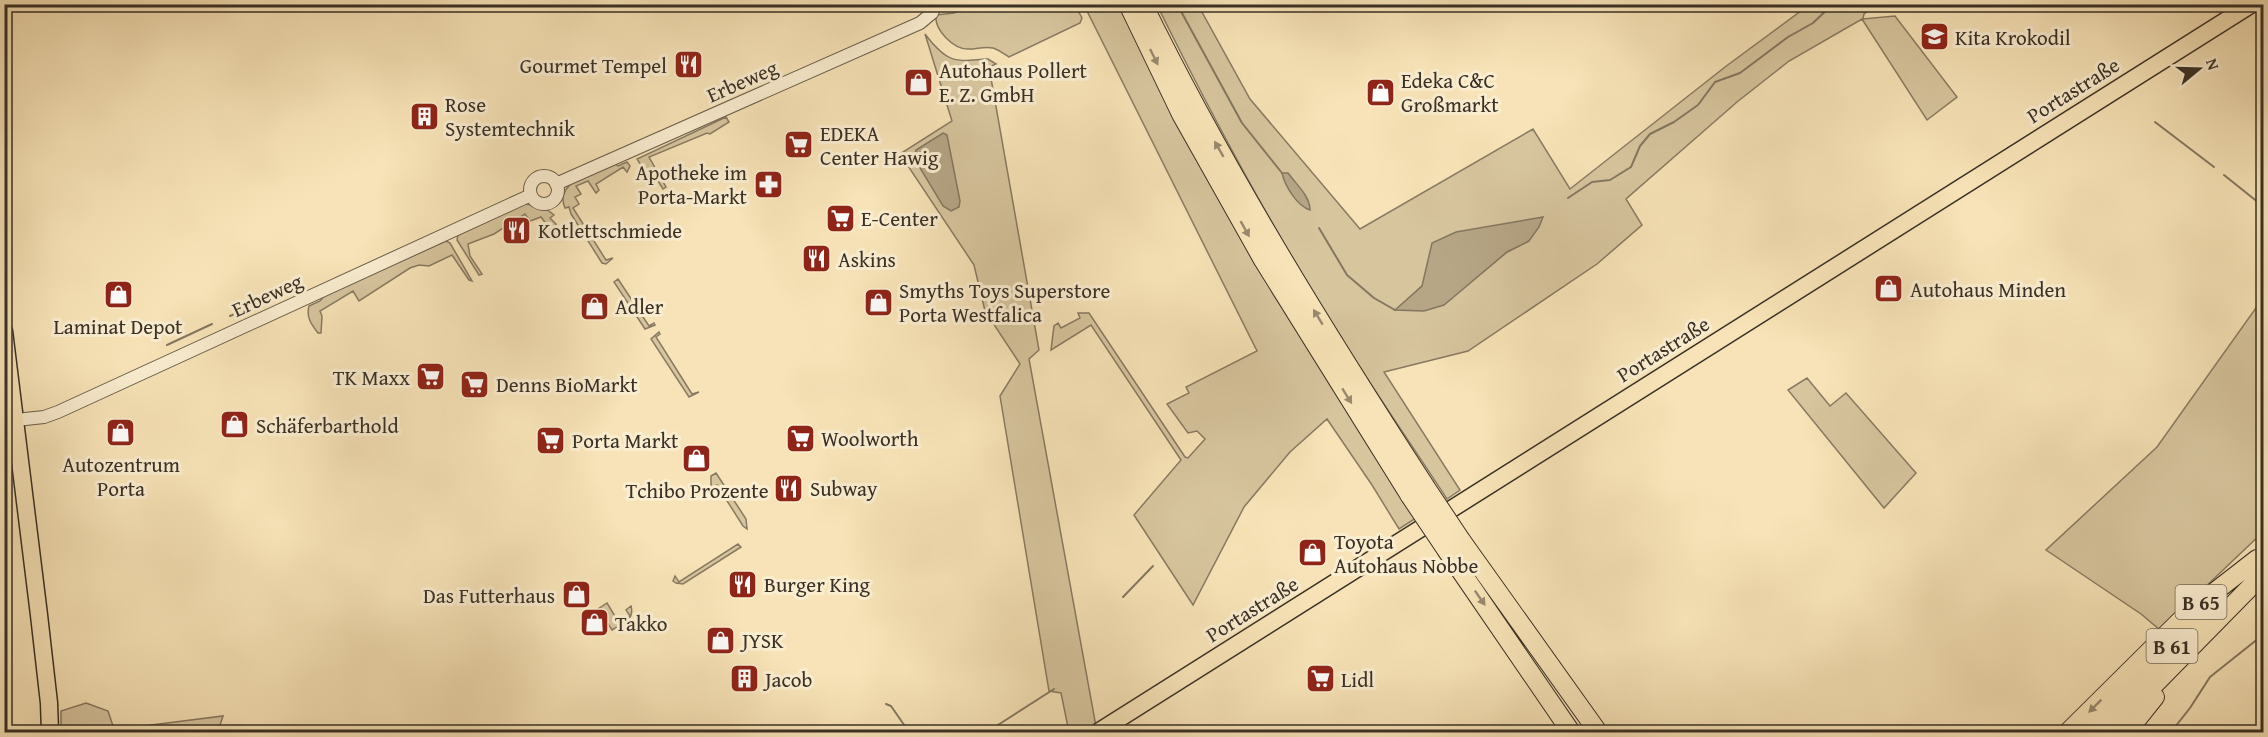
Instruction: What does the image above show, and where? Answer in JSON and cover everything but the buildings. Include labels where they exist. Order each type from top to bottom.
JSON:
[{"type":"highway","points":[[1128,4],[1181,114],[1263,260],[1454,545],[1522,659],[1571,732]]},
{"type":"highway","points":[[1143,4],[1197,111],[1348,367],[1418,491]]},
{"type":"highway","points":[[1454,545],[1552,657],[1604,731]]},
{"type":"highway","name":"B 61","points":[[2108,732],[2193,645],[2261,562]]},
{"type":"highway","name":"B 65","points":[[2073,732],[2190,610],[2261,562]]},
{"type":"highway","name":"B 65","points":[[2127,732],[2193,645]]},
{"type":"highway","points":[[1522,659],[1580,732]]},
{"type":"main road","name":"Portastraße","points":[[1098,732],[2252,4]]},
{"type":"main road","points":[[4,331],[49,703],[50,732]]},
{"type":"street","name":"Erbeweg","points":[[556,184],[921,23],[932,13],[936,4]]},
{"type":"street","points":[[537,178],[550,178],[556,184],[556,196],[547,203],[537,202],[531,195],[532,183],[537,178]]},
{"type":"street","name":"Erbeweg","points":[[16,420],[44,417],[58,412],[531,195]]},
{"type":"shaded area","points":[[971,4],[1075,5],[1082,18],[1080,23],[1009,57],[993,48],[972,49],[957,46],[942,33],[936,21],[936,15],[954,13]]},
{"type":"shaded area","points":[[1084,5],[1118,5],[1177,119],[1416,518],[1399,529],[1327,419],[1290,452],[1244,507],[1193,605],[1134,515],[1181,460],[1091,325],[1051,350],[1054,326],[1058,323],[1061,328],[1080,318],[1078,313],[1089,313],[1185,457],[1188,458],[1205,439],[1197,431],[1188,433],[1167,404],[1189,393],[1186,387],[1257,351]]},
{"type":"shaded area","points":[[1157,5],[1198,5],[1250,99],[1360,229],[1533,129],[1570,189],[1725,67],[1809,5],[1877,5],[1864,14],[1863,19],[1895,16],[1957,97],[1927,120],[1862,19],[1789,61],[1737,102],[1626,199],[1642,225],[1597,264],[1468,351],[1384,372],[1460,490],[1447,499],[1299,269],[1243,171]],"holes":[[[1529,241],[1507,252],[1473,280],[1396,310],[1422,286]]]},
{"type":"shaded area","points":[[925,34],[939,51],[952,58],[959,60],[988,59],[996,64],[989,67],[1039,350],[1029,359],[1097,732],[1069,732],[1061,693],[1049,691],[1000,396],[1020,364],[985,311],[974,265],[900,154],[952,121]]},
{"type":"shaded area","points":[[726,117],[729,122],[710,134],[707,133],[649,157],[666,187],[663,189],[651,170],[646,173],[637,159]]},
{"type":"shaded area","points":[[943,133],[947,135],[960,201],[959,207],[951,211],[943,206],[914,158],[916,150]]},
{"type":"shaded area","points":[[627,162],[630,166],[627,172],[623,167],[596,184],[599,190],[596,193],[588,181],[576,186],[581,194],[575,197],[579,204],[573,208],[606,260],[613,258],[606,264],[602,263],[571,214],[569,207],[565,208],[563,199],[570,184],[578,179],[614,163],[618,166]]},
{"type":"shaded area","points":[[1282,173],[1288,173],[1302,190],[1308,200],[1310,210],[1292,195]]},
{"type":"shaded area","points":[[524,204],[551,212],[554,215],[550,218],[556,227],[550,229],[541,217],[530,221],[525,214],[494,234],[468,244],[470,256],[482,274],[479,275],[457,240],[458,235]]},
{"type":"shaded area","points":[[1543,217],[1529,241],[1507,252],[1444,305],[1424,311],[1395,310],[1422,286],[1432,243],[1456,232]]},
{"type":"shaded area","points":[[446,241],[450,243],[472,281],[452,255],[429,266],[419,265],[410,268],[359,301],[353,291],[320,311],[321,333],[313,327],[309,317],[309,306],[320,301],[325,295]]},
{"type":"shaded area","points":[[618,279],[649,326],[654,323],[655,325],[645,329],[614,282]]},
{"type":"shaded area","points":[[2263,298],[2263,532],[2160,630],[2141,614],[2046,550],[2157,447]]},
{"type":"shaded area","points":[[659,332],[660,334],[656,337],[692,394],[699,392],[689,397],[651,339]]},
{"type":"shaded area","points":[[1807,378],[1830,406],[1846,393],[1916,473],[1884,508],[1788,390]]},
{"type":"shaded area","points":[[716,473],[746,519],[747,529],[717,485],[711,488],[711,476]]},
{"type":"shaded area","points":[[738,544],[741,547],[683,584],[673,581],[675,576],[679,582]]},
{"type":"shaded area","points":[[607,603],[619,623],[630,616],[626,610],[631,606],[632,611],[631,615],[629,618],[612,630],[598,609]]},
{"type":"shaded area","points":[[86,703],[108,711],[115,732],[61,732],[61,711]]},
{"type":"shaded area","points":[[223,716],[220,725],[225,732],[126,732],[151,725]]},
{"type":"waterway","points":[[1177,4],[1242,123],[1282,173]]},
{"type":"waterway","points":[[1568,198],[1592,182],[1610,180],[1631,167],[1640,146],[1650,134],[1674,122],[1698,105],[1715,82],[1740,73],[1788,37],[1813,23],[1833,4]]},
{"type":"waterway","points":[[2155,122],[2214,167]]},
{"type":"waterway","points":[[2224,175],[2264,207]]},
{"type":"waterway","points":[[1319,228],[1347,275],[1374,298],[1395,310]]},
{"type":"waterway","points":[[230,316],[274,297]]},
{"type":"waterway","points":[[167,345],[212,324]]},
{"type":"waterway","points":[[1123,597],[1153,566]]},
{"type":"waterway","points":[[2171,732],[2210,677],[2264,634]]},
{"type":"waterway","points":[[987,732],[1054,689]]},
{"type":"waterway","points":[[886,704],[891,706],[909,732]]},
{"type":"place","name":"Kita Krokodil","points":[[1934,37]]},
{"type":"place","name":"Gourmet Tempel","points":[[688,65]]},
{"type":"place","name":"Autohaus Pollert E. Z. GmbH","points":[[918,82]]},
{"type":"place","name":"Edeka C&C Großmarkt","points":[[1380,92]]},
{"type":"place","name":"Rose Systemtechnik","points":[[424,116]]},
{"type":"place","name":"EDEKA Center Hawig","points":[[799,145]]},
{"type":"place","name":"Apotheke im Porta-Markt","points":[[768,184]]},
{"type":"place","name":"E-Center","points":[[840,218]]},
{"type":"place","name":"Kotlettschmiede","points":[[517,230]]},
{"type":"place","name":"Askins","points":[[817,259]]},
{"type":"place","name":"Autohaus Minden","points":[[1889,289]]},
{"type":"place","name":"Laminat Depot","points":[[118,295]]},
{"type":"place","name":"Smyths Toys Superstore Porta Westfalica","points":[[878,302]]},
{"type":"place","name":"Adler","points":[[594,306]]},
{"type":"place","name":"TK Maxx","points":[[431,377]]},
{"type":"place","name":"Denns BioMarkt","points":[[475,384]]},
{"type":"place","name":"Schäferbarthold","points":[[235,425]]},
{"type":"place","name":"Autozentrum Porta","points":[[121,433]]},
{"type":"place","name":"Woolworth","points":[[800,438]]},
{"type":"place","name":"Porta Markt","points":[[551,440]]},
{"type":"place","name":"Tchibo Prozente","points":[[697,459]]},
{"type":"place","name":"Subway","points":[[789,488]]},
{"type":"place","name":"Toyota Autohaus Nobbe","points":[[1313,553]]},
{"type":"place","name":"Burger King","points":[[743,584]]},
{"type":"place","name":"Das Futterhaus","points":[[576,595]]},
{"type":"place","name":"Takko","points":[[594,623]]},
{"type":"place","name":"JYSK","points":[[721,640]]},
{"type":"place","name":"Jacob","points":[[744,679]]},
{"type":"place","name":"Lidl","points":[[1320,679]]}]
